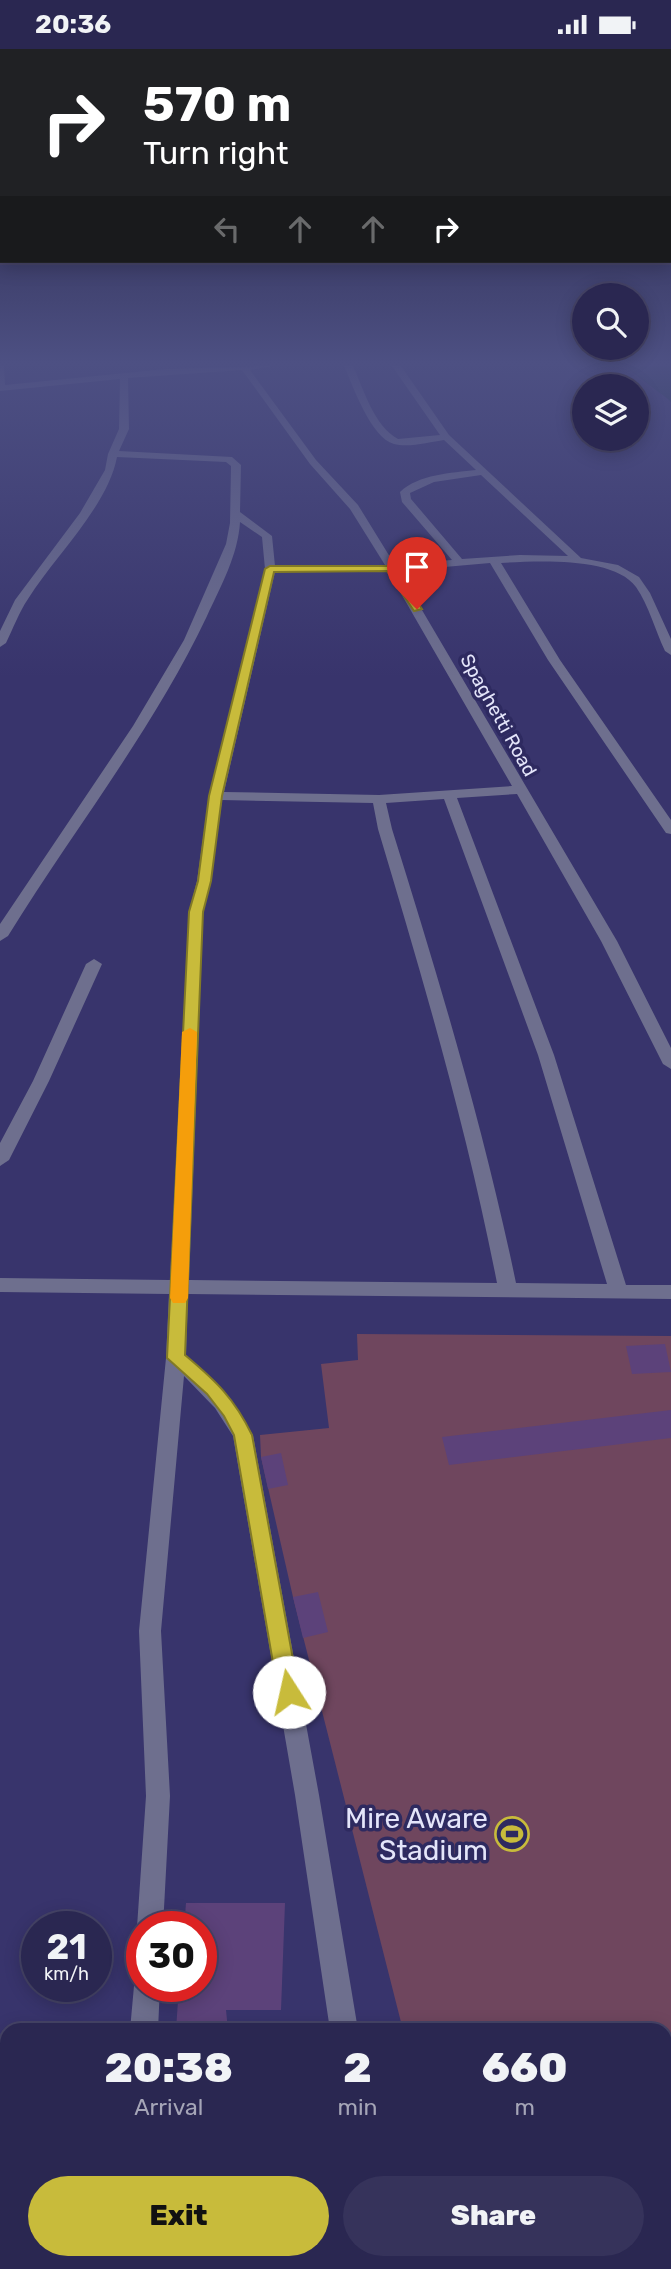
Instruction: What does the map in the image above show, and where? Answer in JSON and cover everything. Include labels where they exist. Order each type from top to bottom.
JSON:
[{"type":"street","points":[[1,641],[21,600],[102,488],[110,470]]},
{"type":"street","points":[[2,927],[173,672],[225,566],[236,530],[236,470]]},
{"type":"street","name":"Spaghetti Road","points":[[319,470],[354,507],[417,609],[519,790],[609,941],[671,1064]]},
{"type":"street","points":[[481,470],[577,559]]},
{"type":"street","points":[[461,564],[406,500],[405,492],[426,482],[483,472]]},
{"type":"street","points":[[151,1911],[158,1796],[150,1631],[176,1358],[196,912],[204,881],[216,796],[270,569],[267,535],[235,513]]},
{"type":"street","points":[[270,569],[390,568],[577,559],[604,563],[626,572],[639,582],[671,651]]},
{"type":"street","points":[[495,562],[554,660],[671,830]]},
{"type":"street","points":[[216,796],[379,799],[519,790]]},
{"type":"street","points":[[450,795],[546,1055],[620,1291]]},
{"type":"street","points":[[379,799],[384,829],[440,1008],[467,1107],[509,1290]]},
{"type":"street","points":[[0,1160],[41,1081],[94,964]]},
{"type":"street","points":[[0,1285],[671,1292]]},
{"type":"street","points":[[176,1358],[213,1389],[231,1412],[243,1435],[307,1795],[343,2023]]},
{"type":"street","points":[[144,2023],[146,2002]]},
{"type":"shaded area","name":"Mire Aware Stadium","points":[[357,1334],[671,1336],[671,2023],[401,2023],[293,1597],[261,1457],[260,1435],[329,1428],[321,1364],[358,1360]]},
{"type":"building","points":[[665,1344],[671,1372],[632,1374],[626,1346]]},
{"type":"building","points":[[671,1410],[671,1438],[449,1465],[442,1437]]},
{"type":"building","points":[[281,1453],[288,1485],[268,1489],[261,1457]]},
{"type":"building","points":[[318,1592],[328,1632],[303,1638],[293,1597]]},
{"type":"building","points":[[186,1903],[285,1903],[281,2010],[226,2010],[227,2023],[176,2023],[178,2002],[217,2002],[217,1911],[185,1911]]},
{"type":"slow traffic","points":[[179,1298],[190,1032]]},
{"type":"place","name":"Mire Aware Stadium","points":[[512,1834]]},
{"type":"route","points":[[289,1692],[243,1435],[231,1412],[213,1389],[176,1358],[196,912],[204,881],[216,796],[246,679],[257,618],[270,569],[390,568],[417,609]]}]
